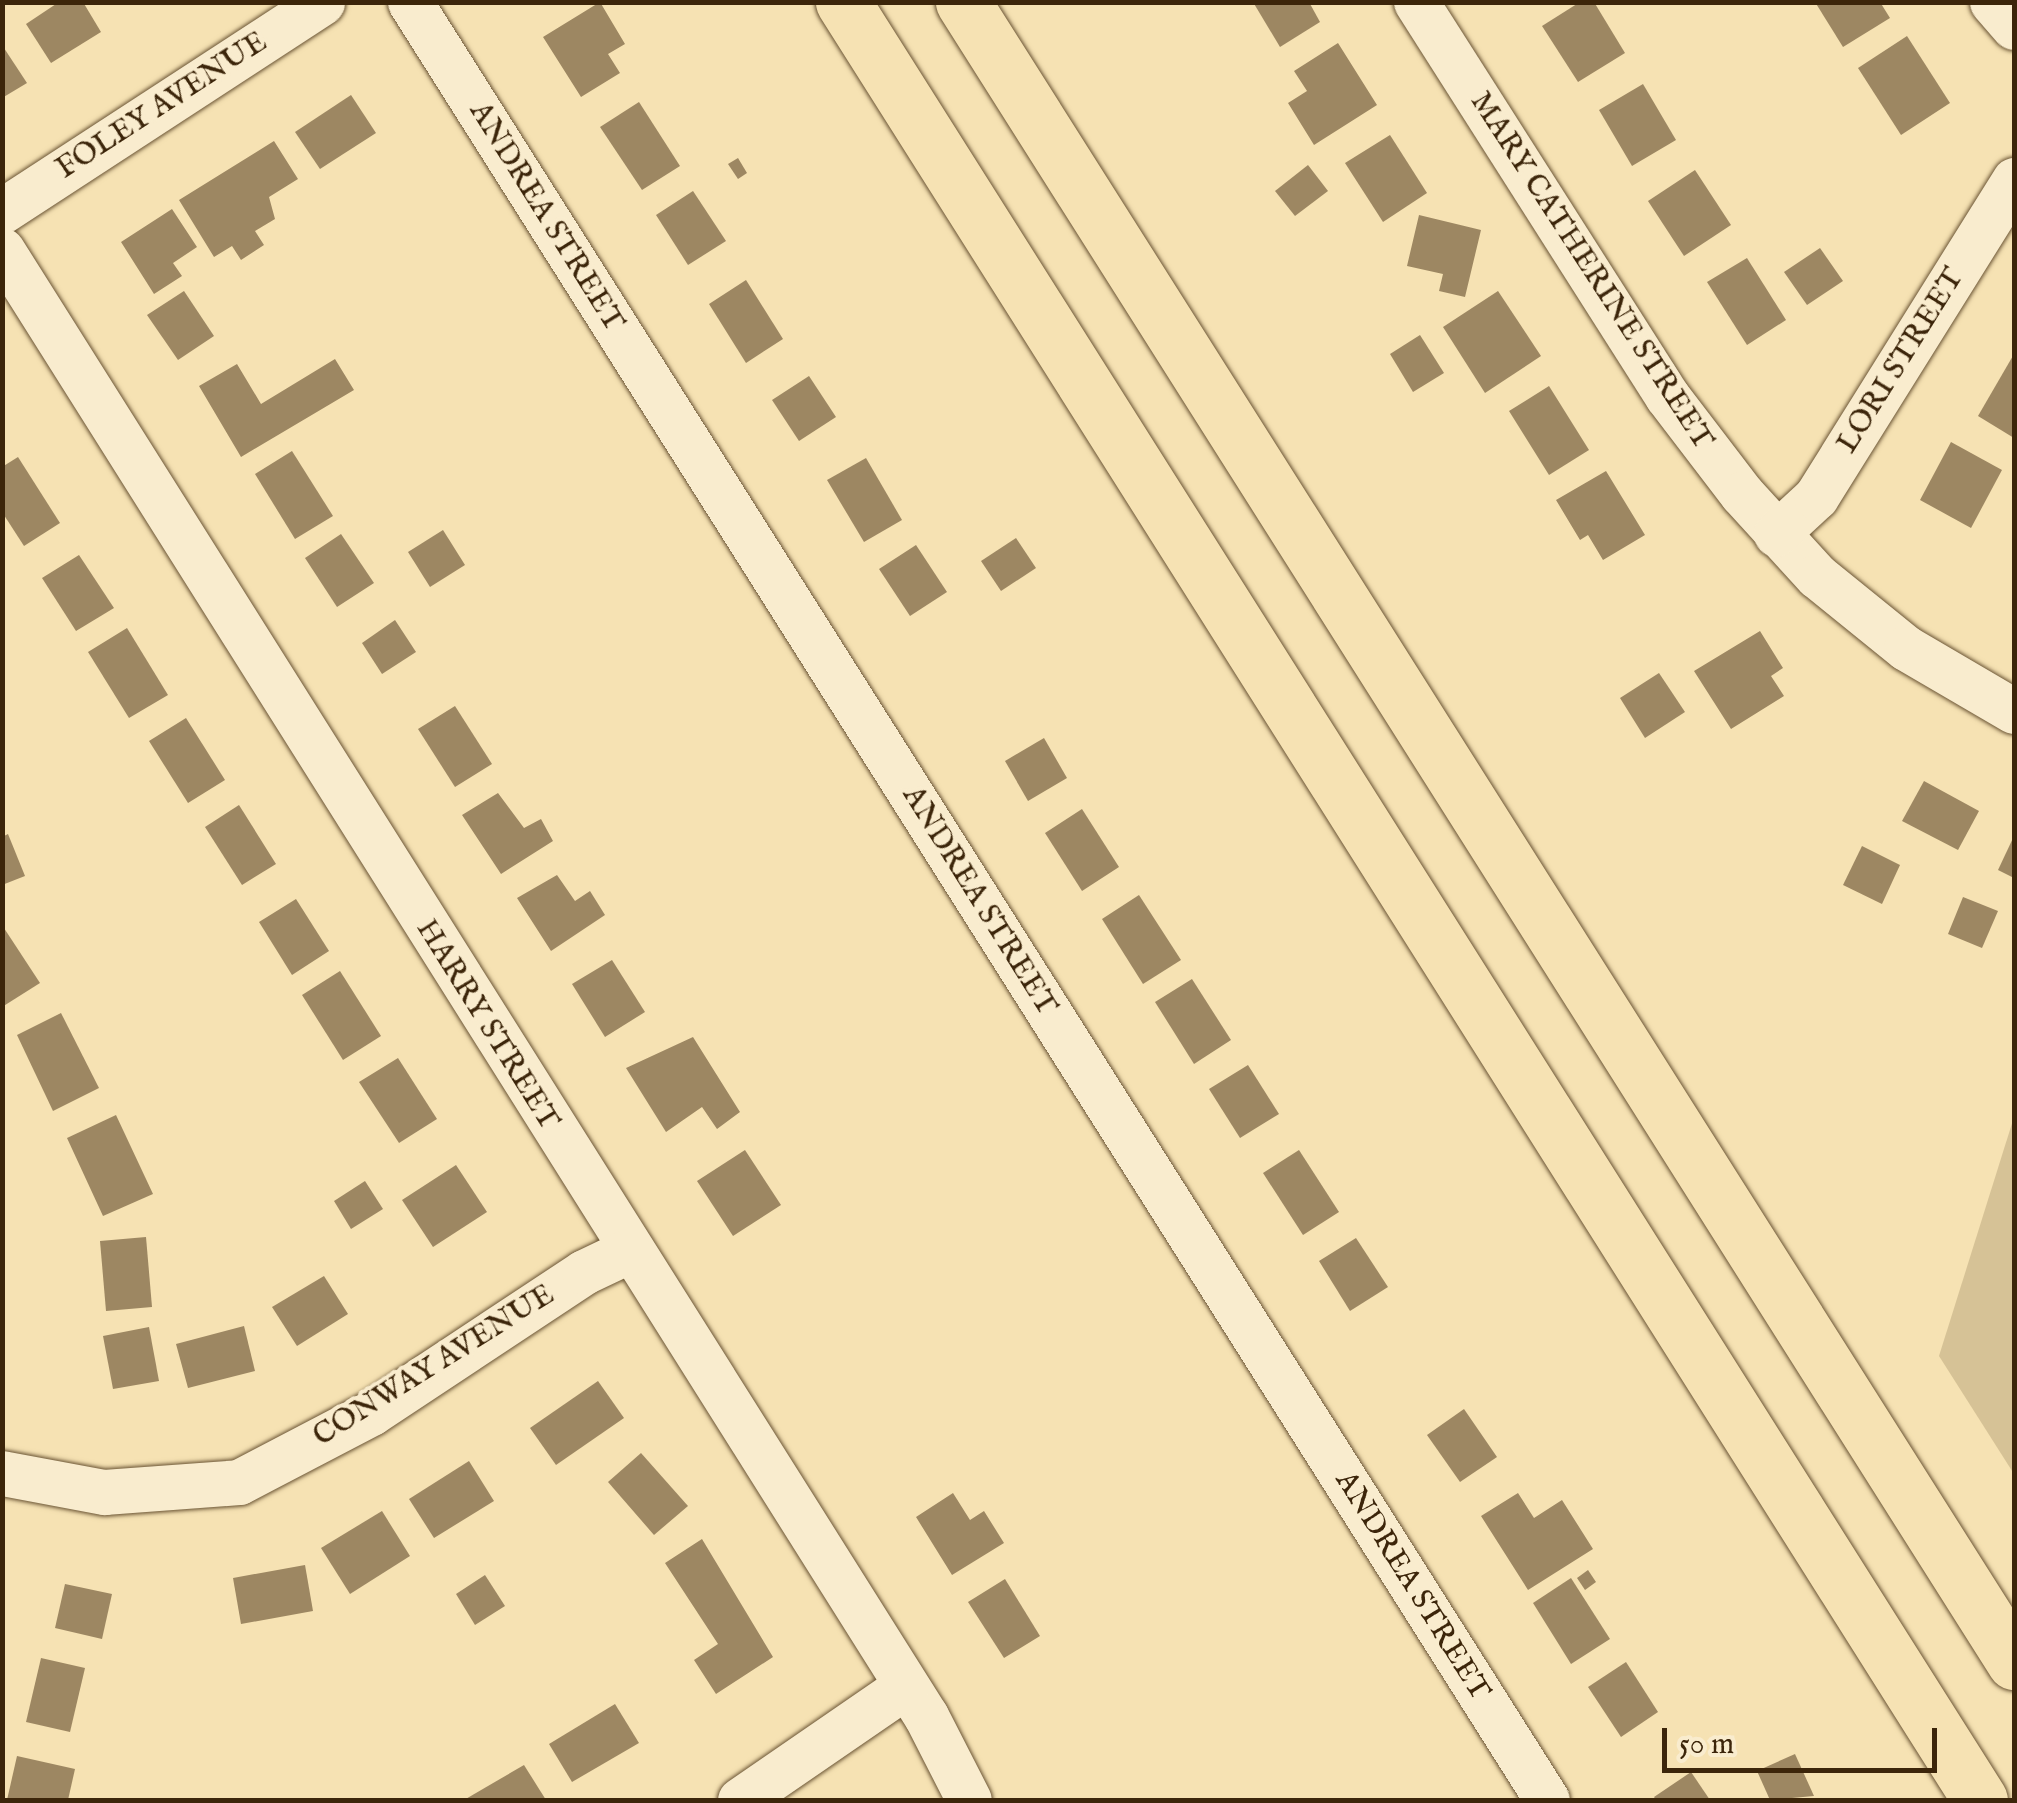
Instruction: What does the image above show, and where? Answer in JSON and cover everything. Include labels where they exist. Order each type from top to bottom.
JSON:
[{"type":"highway","points":[[843,2],[1980,1800]]},
{"type":"highway","points":[[963,2],[2014,1662]]},
{"type":"street","name":"FOLEY AVENUE","points":[[2,211],[322,2]]},
{"type":"street","name":"ANDREA STREET","points":[[410,2],[1547,1800]]},
{"type":"street","name":"MARY CATHERINE STREET","points":[[1416,2],[1667,396],[1776,534],[1906,648],[2014,711]]},
{"type":"street","points":[[1992,2],[2014,27]]},
{"type":"street","name":"LORI STREET","points":[[1776,534],[1816,497],[2014,180]]},
{"type":"street","name":"HARRY STREET","points":[[2,250],[628,1251],[906,1686],[969,1800]]},
{"type":"street","name":"CONWAY AVENUE","points":[[2,1473],[104,1492],[239,1482],[372,1413],[584,1272],[628,1251]]},
{"type":"street","points":[[740,1800],[906,1686]]},
{"type":"shaded area","points":[[2014,1117],[2014,1474],[1939,1356]]},
{"type":"building","points":[[59,2],[83,2],[101,32],[51,63],[26,24]]},
{"type":"building","points":[[600,2],[625,44],[608,54],[620,73],[581,97],[543,37]]},
{"type":"building","points":[[1253,2],[1309,2],[1320,22],[1280,47]]},
{"type":"building","points":[[1580,2],[1594,2],[1625,53],[1578,82],[1542,26]]},
{"type":"building","points":[[1815,2],[1880,2],[1890,18],[1843,47]]},
{"type":"building","points":[[1907,36],[1950,103],[1901,135],[1858,68]]},
{"type":"building","points":[[1338,43],[1377,105],[1314,145],[1288,103],[1307,91],[1294,71]]},
{"type":"building","points":[[2,45],[27,83],[2,98]]},
{"type":"building","points":[[1643,84],[1676,140],[1632,166],[1599,110]]},
{"type":"building","points":[[351,95],[376,133],[320,169],[295,132]]},
{"type":"building","points":[[639,102],[680,166],[642,190],[600,127]]},
{"type":"building","points":[[1390,135],[1427,193],[1383,222],[1345,163]]},
{"type":"building","points":[[274,141],[298,179],[269,197],[275,219],[255,231],[264,245],[241,260],[232,246],[214,257],[179,200]]},
{"type":"building","points":[[738,158],[747,173],[738,179],[728,164]]},
{"type":"building","points":[[1308,165],[1328,191],[1295,216],[1275,191]]},
{"type":"building","points":[[1695,170],[1731,225],[1684,256],[1648,201]]},
{"type":"building","points":[[693,191],[726,241],[688,265],[656,215]]},
{"type":"building","points":[[172,209],[197,247],[173,263],[182,276],[154,294],[121,242]]},
{"type":"building","points":[[1419,215],[1481,230],[1465,297],[1439,291],[1443,274],[1407,266]]},
{"type":"building","points":[[1820,248],[1843,281],[1807,305],[1784,272]]},
{"type":"building","points":[[1747,258],[1786,320],[1747,345],[1707,282]]},
{"type":"building","points":[[746,280],[783,339],[746,363],[709,304]]},
{"type":"building","points":[[184,291],[214,336],[178,360],[147,315]]},
{"type":"building","points":[[1498,291],[1541,356],[1485,393],[1443,327]]},
{"type":"building","points":[[1420,335],[1444,373],[1413,392],[1390,354]]},
{"type":"building","points":[[2014,354],[2014,438],[1978,416]]},
{"type":"building","points":[[335,359],[354,390],[241,457],[199,386],[237,364],[261,404]]},
{"type":"building","points":[[809,376],[836,417],[799,441],[772,400]]},
{"type":"building","points":[[1549,386],[1589,450],[1549,475],[1509,411]]},
{"type":"building","points":[[1951,442],[2002,470],[1971,528],[1920,500]]},
{"type":"building","points":[[292,451],[333,516],[295,539],[255,474]]},
{"type":"building","points":[[18,457],[60,523],[24,546],[2,512],[2,467]]},
{"type":"building","points":[[866,458],[902,520],[864,542],[827,480]]},
{"type":"building","points":[[1606,471],[1645,535],[1603,560],[1588,535],[1580,540],[1556,500]]},
{"type":"building","points":[[443,530],[465,565],[430,587],[408,552]]},
{"type":"building","points":[[341,534],[374,583],[337,607],[305,558]]},
{"type":"building","points":[[1016,538],[1036,568],[1001,591],[981,561]]},
{"type":"building","points":[[916,545],[947,592],[910,616],[879,569]]},
{"type":"building","points":[[79,555],[114,608],[76,631],[42,578]]},
{"type":"building","points":[[395,620],[416,652],[382,674],[362,643]]},
{"type":"building","points":[[127,628],[168,695],[129,718],[88,652]]},
{"type":"building","points":[[1760,631],[1783,668],[1771,676],[1784,696],[1731,729],[1694,671]]},
{"type":"building","points":[[1659,673],[1685,712],[1645,738],[1620,698]]},
{"type":"building","points":[[455,706],[492,764],[455,787],[418,729]]},
{"type":"building","points":[[186,718],[225,780],[188,803],[149,741]]},
{"type":"building","points":[[1044,738],[1067,778],[1028,801],[1005,761]]},
{"type":"building","points":[[1924,781],[1979,811],[1958,850],[1902,821]]},
{"type":"building","points":[[498,793],[524,828],[541,819],[553,841],[501,874],[462,815]]},
{"type":"building","points":[[239,805],[276,864],[242,885],[205,827]]},
{"type":"building","points":[[1082,809],[1119,867],[1082,891],[1045,833]]},
{"type":"building","points":[[8,834],[25,876],[2,885],[2,837]]},
{"type":"building","points":[[2014,836],[2014,878],[1998,870]]},
{"type":"building","points":[[1862,846],[1900,865],[1882,904],[1843,885]]},
{"type":"building","points":[[557,875],[575,901],[590,891],[605,915],[551,951],[517,898]]},
{"type":"building","points":[[1139,895],[1181,960],[1143,984],[1102,919]]},
{"type":"building","points":[[1963,897],[1998,911],[1982,948],[1948,934]]},
{"type":"building","points":[[296,899],[329,951],[292,975],[259,922]]},
{"type":"building","points":[[2,925],[40,983],[2,1007]]},
{"type":"building","points":[[612,960],[645,1012],[605,1037],[572,984]]},
{"type":"building","points":[[340,971],[381,1036],[343,1060],[302,995]]},
{"type":"building","points":[[1192,979],[1231,1040],[1194,1064],[1155,1002]]},
{"type":"building","points":[[61,1013],[99,1088],[53,1111],[17,1035]]},
{"type":"building","points":[[693,1037],[740,1112],[717,1129],[702,1107],[666,1132],[626,1068]]},
{"type":"building","points":[[398,1058],[437,1119],[399,1143],[359,1082]]},
{"type":"building","points":[[1248,1065],[1279,1114],[1240,1138],[1209,1089]]},
{"type":"building","points":[[116,1115],[153,1194],[103,1216],[67,1138]]},
{"type":"building","points":[[745,1150],[781,1205],[733,1236],[697,1181]]},
{"type":"building","points":[[1299,1150],[1339,1212],[1303,1235],[1263,1173]]},
{"type":"building","points":[[456,1165],[487,1212],[433,1247],[402,1200]]},
{"type":"building","points":[[365,1181],[383,1209],[351,1229],[334,1201]]},
{"type":"building","points":[[146,1237],[152,1307],[106,1311],[100,1241]]},
{"type":"building","points":[[1356,1238],[1388,1287],[1350,1311],[1319,1261]]},
{"type":"building","points":[[324,1276],[348,1314],[297,1346],[272,1307]]},
{"type":"building","points":[[244,1326],[255,1371],[188,1388],[176,1344]]},
{"type":"building","points":[[149,1327],[159,1381],[113,1389],[103,1336]]},
{"type":"building","points":[[598,1381],[624,1418],[556,1465],[530,1428]]},
{"type":"building","points":[[1464,1409],[1497,1457],[1460,1482],[1427,1435]]},
{"type":"building","points":[[641,1453],[688,1506],[654,1535],[608,1482]]},
{"type":"building","points":[[469,1461],[494,1501],[434,1538],[409,1499]]},
{"type":"building","points":[[953,1493],[970,1520],[984,1511],[1004,1543],[952,1575],[916,1517]]},
{"type":"building","points":[[1518,1493],[1534,1518],[1562,1500],[1593,1549],[1528,1590],[1481,1516]]},
{"type":"building","points":[[382,1511],[410,1556],[350,1594],[321,1548]]},
{"type":"building","points":[[702,1539],[773,1657],[716,1694],[694,1660],[718,1644],[665,1563]]},
{"type":"building","points":[[305,1565],[313,1611],[241,1624],[233,1578]]},
{"type":"building","points":[[1588,1570],[1596,1582],[1585,1590],[1577,1578]]},
{"type":"building","points":[[485,1575],[505,1606],[475,1625],[456,1594]]},
{"type":"building","points":[[1571,1578],[1610,1639],[1571,1664],[1533,1603]]},
{"type":"building","points":[[1005,1579],[1040,1636],[1004,1658],[968,1602]]},
{"type":"building","points":[[65,1584],[112,1594],[102,1639],[55,1628]]},
{"type":"building","points":[[41,1658],[85,1668],[70,1732],[26,1722]]},
{"type":"building","points":[[1626,1662],[1658,1712],[1621,1737],[1588,1687]]},
{"type":"building","points":[[615,1704],[639,1743],[572,1782],[549,1744]]},
{"type":"building","points":[[1795,1754],[1814,1796],[1770,1800],[1757,1771]]},
{"type":"building","points":[[17,1756],[75,1769],[68,1800],[7,1800]]},
{"type":"building","points":[[524,1765],[546,1800],[464,1800]]},
{"type":"building","points":[[1691,1772],[1710,1800],[1656,1800],[1654,1797]]}]
